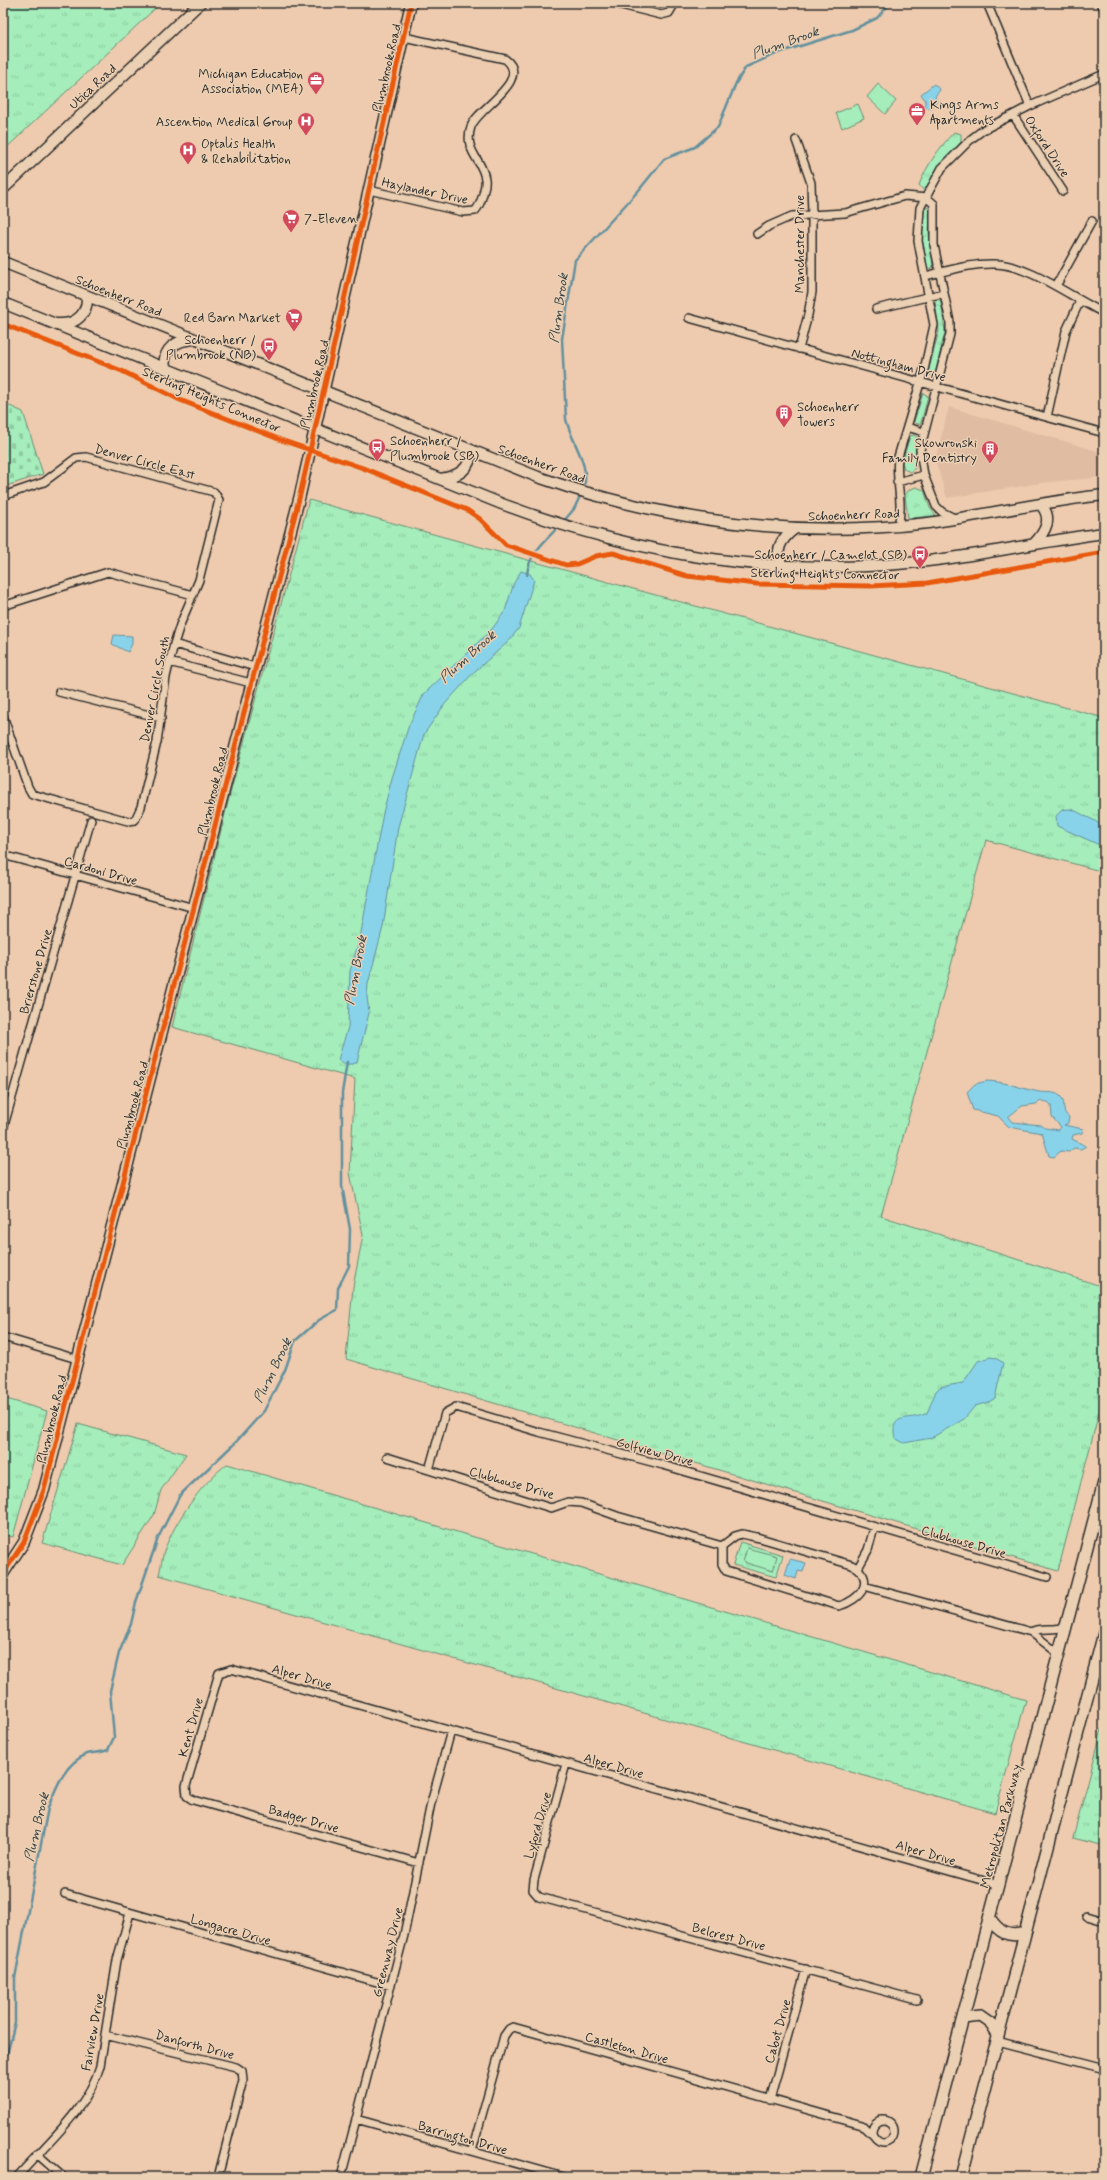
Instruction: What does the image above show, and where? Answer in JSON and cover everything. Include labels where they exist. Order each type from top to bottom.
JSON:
[{"type":"main road","name":"Utica Road","points":[[3,189],[200,3]]},
{"type":"main road","name":"Plumbrook Road","points":[[3,1574],[24,1542],[37,1512],[78,1359],[300,495],[411,3]]},
{"type":"main road","name":"Schoenherr Road","points":[[3,262],[538,477],[586,493],[636,507],[691,518],[740,525],[794,529],[831,529],[898,526],[955,519],[1040,504],[1104,495]]},
{"type":"main road","points":[[54,323],[67,323],[78,319],[85,311],[87,296]]},
{"type":"main road","points":[[3,303],[525,513],[574,530],[680,555],[782,566],[831,567],[900,564],[1104,533]]},
{"type":"main road","points":[[165,368],[165,358],[170,347],[181,341],[194,339]]},
{"type":"main road","points":[[441,479],[455,476],[464,471],[469,464],[471,450]]},
{"type":"main road","points":[[1034,544],[1042,535],[1047,524],[1047,513],[1040,504]]},
{"type":"main road","points":[[782,566],[778,550],[783,539],[794,529]]},
{"type":"main road","name":"Metropolitan Parkway","points":[[921,2177],[1104,1482]]},
{"type":"main road","points":[[961,2177],[1104,1633]]},
{"type":"main road","points":[[990,1919],[996,1928],[1007,1935],[1025,1934]]},
{"type":"main road","points":[[963,2018],[981,2016],[990,2023],[998,2038]]},
{"type":"street","points":[[613,3],[661,15],[669,13],[675,3]]},
{"type":"street","points":[[987,3],[1030,106]]},
{"type":"street","points":[[1101,3],[1104,9]]},
{"type":"street","name":"Haylander Drive","points":[[369,190],[463,212],[475,211],[481,202],[486,179],[471,148],[471,128],[479,114],[501,95],[511,78],[512,67],[504,59],[404,37]]},
{"type":"street","points":[[898,526],[901,505],[897,482],[898,457],[920,383],[934,325],[918,236],[920,208],[927,198],[942,168],[962,147],[983,130],[1030,106],[1104,74]]},
{"type":"street","name":"Oxford Drive","points":[[1013,115],[1063,191]]},
{"type":"street","name":"Manchester Drive","points":[[796,140],[810,183],[812,214],[812,292],[799,349]]},
{"type":"street","points":[[757,234],[782,220],[801,214],[845,213],[905,196],[927,198],[934,204],[934,246],[950,322],[950,334],[920,450],[924,475],[936,506],[942,512],[955,519]]},
{"type":"street","points":[[1056,286],[1092,221]]},
{"type":"street","points":[[925,276],[996,264],[1037,276],[1104,313]]},
{"type":"street","points":[[876,309],[944,293]]},
{"type":"street","points":[[1047,417],[1066,331],[1080,301]]},
{"type":"street","name":"Nottingham Drive","points":[[689,318],[1104,433]]},
{"type":"street","points":[[907,427],[924,432]]},
{"type":"street","name":"Denver Circle East","points":[[3,496],[44,482],[76,458],[86,457],[214,492],[218,495]]},
{"type":"street","points":[[897,482],[924,475]]},
{"type":"street","name":"Denver Circle South","points":[[3,716],[28,787],[32,794],[116,818],[128,821],[135,820],[141,806],[157,742],[169,662],[180,625],[193,594],[220,500],[218,495]]},
{"type":"street","points":[[3,606],[108,572],[193,594]]},
{"type":"street","points":[[174,644],[255,667]]},
{"type":"street","points":[[169,662],[251,683]]},
{"type":"street","points":[[59,692],[160,718]]},
{"type":"street","name":"Brierstone Drive","points":[[3,1129],[74,875],[91,820]]},
{"type":"street","name":"Cardoni Drive","points":[[3,855],[194,908]]},
{"type":"street","points":[[3,1337],[78,1359]]},
{"type":"street","name":"Golfview Drive","points":[[429,1470],[445,1414],[456,1407],[539,1432],[663,1465],[874,1528]]},
{"type":"street","name":"Clubhouse Drive","points":[[387,1456],[551,1508],[568,1502],[580,1503],[618,1516],[722,1546]]},
{"type":"street","points":[[858,1568],[868,1550],[874,1528]]},
{"type":"street","name":"Clubhouse Drive","points":[[874,1528],[1047,1577]]},
{"type":"street","points":[[742,1534],[852,1564],[858,1568],[864,1578],[864,1586],[860,1596],[849,1604],[840,1606],[726,1571],[722,1564],[722,1546],[735,1536],[742,1534]]},
{"type":"street","points":[[864,1586],[1031,1632],[1059,1654]]},
{"type":"street","points":[[1031,1632],[1037,1629],[1050,1631],[1066,1627]]},
{"type":"street","name":"Alper Drive","points":[[222,1670],[230,1669],[999,1885]]},
{"type":"street","name":"Kent Drive","points":[[186,1793],[186,1786],[217,1676],[222,1670]]},
{"type":"street","name":"Greenway Drive","points":[[341,2177],[391,1986],[431,1803],[452,1731]]},
{"type":"street","name":"Lyford Drive","points":[[535,1893],[534,1880],[566,1764]]},
{"type":"street","name":"Badger Drive","points":[[186,1793],[193,1800],[419,1863]]},
{"type":"street","name":"Belcrest Drive","points":[[535,1893],[556,1902],[917,2000]]},
{"type":"street","name":"Longacre Drive","points":[[65,1894],[391,1986]]},
{"type":"street","name":"Fairview Drive","points":[[16,2177],[89,2095],[95,2083],[100,2066],[117,1960],[130,1913]]},
{"type":"street","points":[[1087,1916],[1104,1921]]},
{"type":"street","name":"Cabot Drive","points":[[770,2100],[806,1969]]},
{"type":"street","name":"Castleton Drive","points":[[472,2151],[504,2036],[512,2027],[862,2125],[887,2121],[893,2126],[893,2134],[889,2140],[882,2142],[873,2136],[862,2125]]},
{"type":"street","name":"Danforth Drive","points":[[105,2035],[236,2067],[242,2071],[243,2080],[218,2177]]},
{"type":"street","points":[[998,2038],[1104,2069]]},
{"type":"street","name":"Barrington Drive","points":[[356,2119],[564,2177]]},
{"type":"street","points":[[873,2136],[872,2128],[876,2122]]},
{"type":"street","points":[[37,2154],[63,2177]]},
{"type":"shaded area","points":[[949,407],[1104,453],[1104,477],[1041,483],[947,498],[935,460]]},
{"type":"green space","points":[[3,3],[161,3],[3,151]]},
{"type":"green space","points":[[878,84],[896,101],[885,114],[867,97]]},
{"type":"green space","points":[[858,104],[864,118],[842,128],[836,113]]},
{"type":"green space","points":[[954,132],[961,134],[961,142],[943,162],[927,190],[924,191],[919,185],[926,171],[943,144]]},
{"type":"green space","points":[[928,207],[931,210],[929,231],[933,266],[931,269],[927,267],[922,238],[924,210]]},
{"type":"green space","points":[[937,299],[941,301],[945,332],[935,374],[931,376],[928,372],[939,331],[935,302]]},
{"type":"green space","points":[[923,393],[928,396],[921,423],[917,424],[914,421]]},
{"type":"green space","points":[[3,403],[23,412],[43,474],[3,487]]},
{"type":"green space","points":[[914,435],[917,437],[916,464],[915,468],[910,472],[904,469],[902,462],[910,436]]},
{"type":"green space","points":[[916,487],[924,490],[930,508],[936,516],[908,518],[905,495],[909,490]]},
{"type":"green space","points":[[309,500],[1104,718],[1104,872],[986,840],[881,1216],[1104,1287],[1104,1393],[1058,1571],[346,1359],[353,1287],[363,1235],[350,1173],[355,1079],[172,1027],[230,794]]},
{"type":"green space","points":[[3,1398],[47,1411],[13,1537],[3,1534]]},
{"type":"green space","points":[[78,1424],[186,1454],[161,1490],[154,1515],[122,1565],[42,1543]]},
{"type":"green space","points":[[227,1464],[1026,1700],[995,1813],[159,1575],[164,1551],[182,1515],[208,1481]]},
{"type":"green space","points":[[740,1542],[783,1555],[776,1577],[733,1565]]},
{"type":"green space","points":[[747,1548],[777,1556],[773,1571],[743,1562]]},
{"type":"green space","points":[[1104,1722],[1104,1846],[1073,1838]]},
{"type":"water","points":[[934,84],[940,90],[935,96],[937,101],[931,109],[925,106],[925,100],[921,94]]},
{"type":"water","points":[[521,571],[530,574],[534,580],[519,628],[509,641],[474,672],[445,704],[424,734],[398,827],[383,927],[368,984],[367,996],[369,1013],[357,1062],[352,1064],[342,1063],[338,1060],[348,1027],[350,971],[360,938],[383,813],[392,778],[409,725],[424,694],[492,629],[505,611],[514,583]]},
{"type":"water","points":[[114,635],[132,636],[132,644],[128,652],[112,644]]},
{"type":"water","points":[[1069,809],[1078,812],[1100,825],[1104,835],[1104,847],[1057,826],[1056,816],[1062,810]]},
{"type":"water","points":[[987,1081],[1007,1084],[1039,1092],[1058,1094],[1062,1098],[1066,1115],[1069,1117],[1068,1123],[1064,1125],[1083,1129],[1082,1133],[1073,1135],[1072,1139],[1086,1146],[1081,1149],[1074,1148],[1069,1152],[1061,1151],[1054,1157],[1049,1156],[1042,1133],[1009,1127],[998,1116],[973,1110],[967,1092],[975,1084]],"holes":[[[1041,1101],[1048,1102],[1051,1105],[1052,1117],[1061,1127],[1059,1130],[1045,1128],[1041,1125],[1012,1122],[1008,1117],[1022,1106],[1036,1104]]]},
{"type":"water","points":[[990,1357],[996,1358],[1003,1363],[995,1398],[989,1402],[975,1406],[964,1419],[931,1438],[904,1443],[895,1438],[895,1424],[898,1421],[921,1416],[927,1413],[936,1391],[940,1387],[963,1383],[978,1361]]},
{"type":"water","points":[[790,1559],[806,1563],[803,1572],[798,1571],[796,1579],[785,1575]]},
{"type":"waterway","name":"Plum Brook","points":[[583,490],[585,481],[583,463],[566,419],[562,339],[575,260],[639,190],[664,159],[695,147],[718,127],[736,83],[746,67],[778,53],[852,30],[877,18],[890,3]]},
{"type":"waterway","name":"Plum Brook","points":[[563,522],[574,509],[581,494]]},
{"type":"waterway","name":"Plum Brook","points":[[527,575],[530,561],[538,549],[558,527]]},
{"type":"waterway","name":"Plum Brook","points":[[3,2058],[7,2055],[15,2022],[15,1978],[48,1808],[62,1776],[73,1763],[87,1754],[108,1750],[114,1737],[110,1691],[119,1653],[131,1624],[136,1602],[158,1538],[180,1495],[235,1443],[264,1411],[285,1370],[295,1341],[319,1320],[337,1310],[338,1288],[349,1266],[350,1229],[342,1186],[342,1093],[347,1062]]},
{"type":"cycle path","points":[[3,1574],[24,1542],[44,1490],[300,495],[411,3]]},
{"type":"cycle path","name":"Sterling Heights Connector","points":[[3,324],[122,371],[180,400],[281,440],[363,468],[467,510],[480,519],[506,545],[566,565],[577,564],[596,556],[613,553],[687,576],[756,584],[871,586],[927,583],[1104,552]]},
{"type":"place","name":"Michigan Education Association (MEA)","points":[[316,95]]},
{"type":"place","name":"Kings Arms Apartments","points":[[917,126]]},
{"type":"place","name":"Ascention Medical Group","points":[[306,136]]},
{"type":"place","name":"Optalis Health & Rehabilitation","points":[[188,165]]},
{"type":"place","name":"7-Eleven","points":[[291,233]]},
{"type":"place","name":"Red Barn Market","points":[[294,332]]},
{"type":"place","name":"Schoenherr / Plumbrook (NB)","points":[[269,361]]},
{"type":"place","name":"Schoenherr Towers","points":[[784,428]]},
{"type":"place","name":"Schoenherr / Plumbrook (SB)","points":[[377,462]]},
{"type":"place","name":"Skowronski Family Dentistry","points":[[990,464]]},
{"type":"place","name":"Schoenherr / Camelot (SB)","points":[[920,569]]}]
